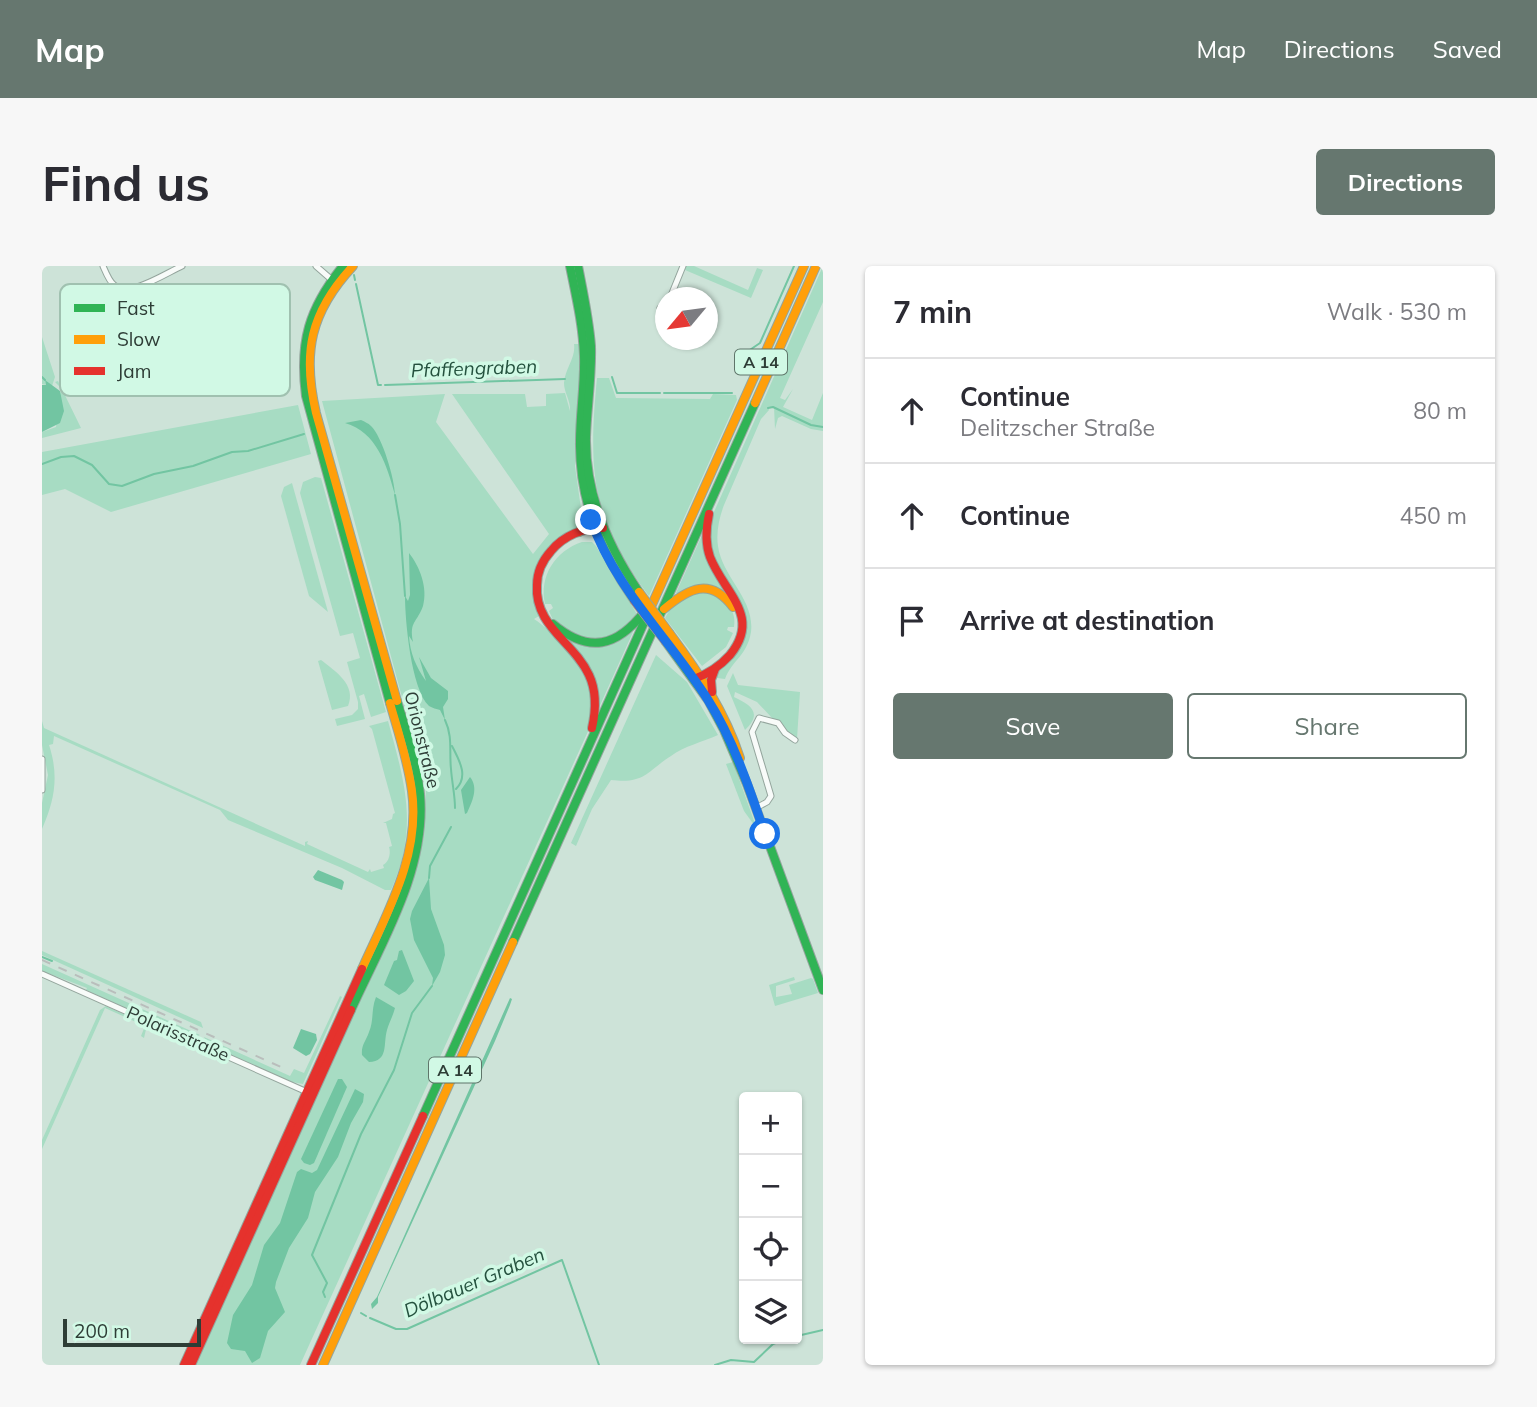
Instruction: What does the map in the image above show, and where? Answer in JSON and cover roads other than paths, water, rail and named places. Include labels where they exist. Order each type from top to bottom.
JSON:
[{"type":"main road","name":"Orionstraße","points":[[334,282],[343,266]]},
{"type":"main road","name":"Orionstraße","points":[[191,1365],[404,874],[415,825],[415,805],[409,773],[303,378],[304,338],[318,300],[353,266]]},
{"type":"main road","points":[[570,266],[583,337],[584,388],[580,453],[588,510],[636,596],[712,692],[731,730],[747,784]]},
{"type":"main road","points":[[578,266],[591,357],[586,458],[597,529]]},
{"type":"main road","name":"A 14","points":[[311,1365],[804,266]]},
{"type":"main road","name":"A 14","points":[[323,1365],[816,266]]},
{"type":"main road","points":[[698,676],[715,668],[735,650],[741,638],[743,622],[738,604],[715,569],[709,554],[706,530],[712,497]]},
{"type":"main road","points":[[579,533],[584,526],[588,510]]},
{"type":"main road","points":[[580,766],[594,722],[594,690],[584,667],[542,619],[536,590],[539,570],[558,544],[579,533],[597,529]]},
{"type":"main road","points":[[597,529],[562,548],[548,565],[541,593],[544,607],[553,624],[580,642],[597,643],[622,636],[635,625],[662,584]]},
{"type":"main road","points":[[661,612],[683,593],[696,589],[709,588],[720,592],[729,600],[737,617],[736,635],[724,652],[698,676]]},
{"type":"main road","points":[[712,692],[710,680],[715,668]]},
{"type":"main road","points":[[698,676],[747,784],[823,990]]},
{"type":"main road","name":"Orionstraße","points":[[184,1365],[310,1093]]},
{"type":"street","points":[[103,266],[112,284]]},
{"type":"street","points":[[143,284],[182,266]]},
{"type":"street","points":[[316,266],[334,282]]},
{"type":"street","points":[[674,287],[683,266]]},
{"type":"street","points":[[756,808],[768,802],[771,796],[752,732],[759,718],[778,723],[794,740]]},
{"type":"street","points":[[42,760],[42,790]]},
{"type":"street","name":"Polarisstraße","points":[[42,974],[310,1093]]},
{"type":"waterway","points":[[741,356],[760,343],[794,266]]},
{"type":"waterway","name":"Pfaffengraben","points":[[354,275],[355,280]]},
{"type":"waterway","name":"Pfaffengraben","points":[[356,284],[378,385],[381,385]]},
{"type":"waterway","points":[[42,377],[45,380]]},
{"type":"waterway","name":"Pfaffengraben","points":[[612,377],[617,393],[660,393]]},
{"type":"waterway","name":"Pfaffengraben","points":[[385,385],[565,379]]},
{"type":"waterway","name":"Pfaffengraben","points":[[664,393],[732,393]]},
{"type":"waterway","name":"Pfaffengraben","points":[[768,408],[773,407],[811,425],[823,427]]},
{"type":"waterway","points":[[42,464],[61,457],[74,456],[92,465],[109,484],[122,486],[154,474],[193,466],[232,452],[248,451],[304,434]]},
{"type":"waterway","points":[[395,495],[400,524],[405,596]]},
{"type":"waterway","points":[[445,720],[450,738],[455,808]]},
{"type":"waterway","points":[[452,746],[462,773],[462,779],[456,789]]},
{"type":"waterway","points":[[429,878],[430,866],[451,827]]},
{"type":"waterway","points":[[42,957],[52,961]]},
{"type":"waterway","points":[[325,1297],[323,1292],[327,1283],[312,1255],[361,1134],[394,1070],[412,1013],[432,986]]},
{"type":"waterway","name":"Dölbauer Graben","points":[[370,1318],[396,1329],[407,1329],[562,1260],[599,1365]]},
{"type":"waterway","points":[[361,1313],[366,1316]]},
{"type":"waterway","name":"Dölbauer Graben","points":[[802,1335],[823,1330]]},
{"type":"waterway","name":"Dölbauer Graben","points":[[715,1365],[731,1360],[754,1362],[773,1344]]},
{"type":"railway","points":[[42,960],[281,1067]]}]
